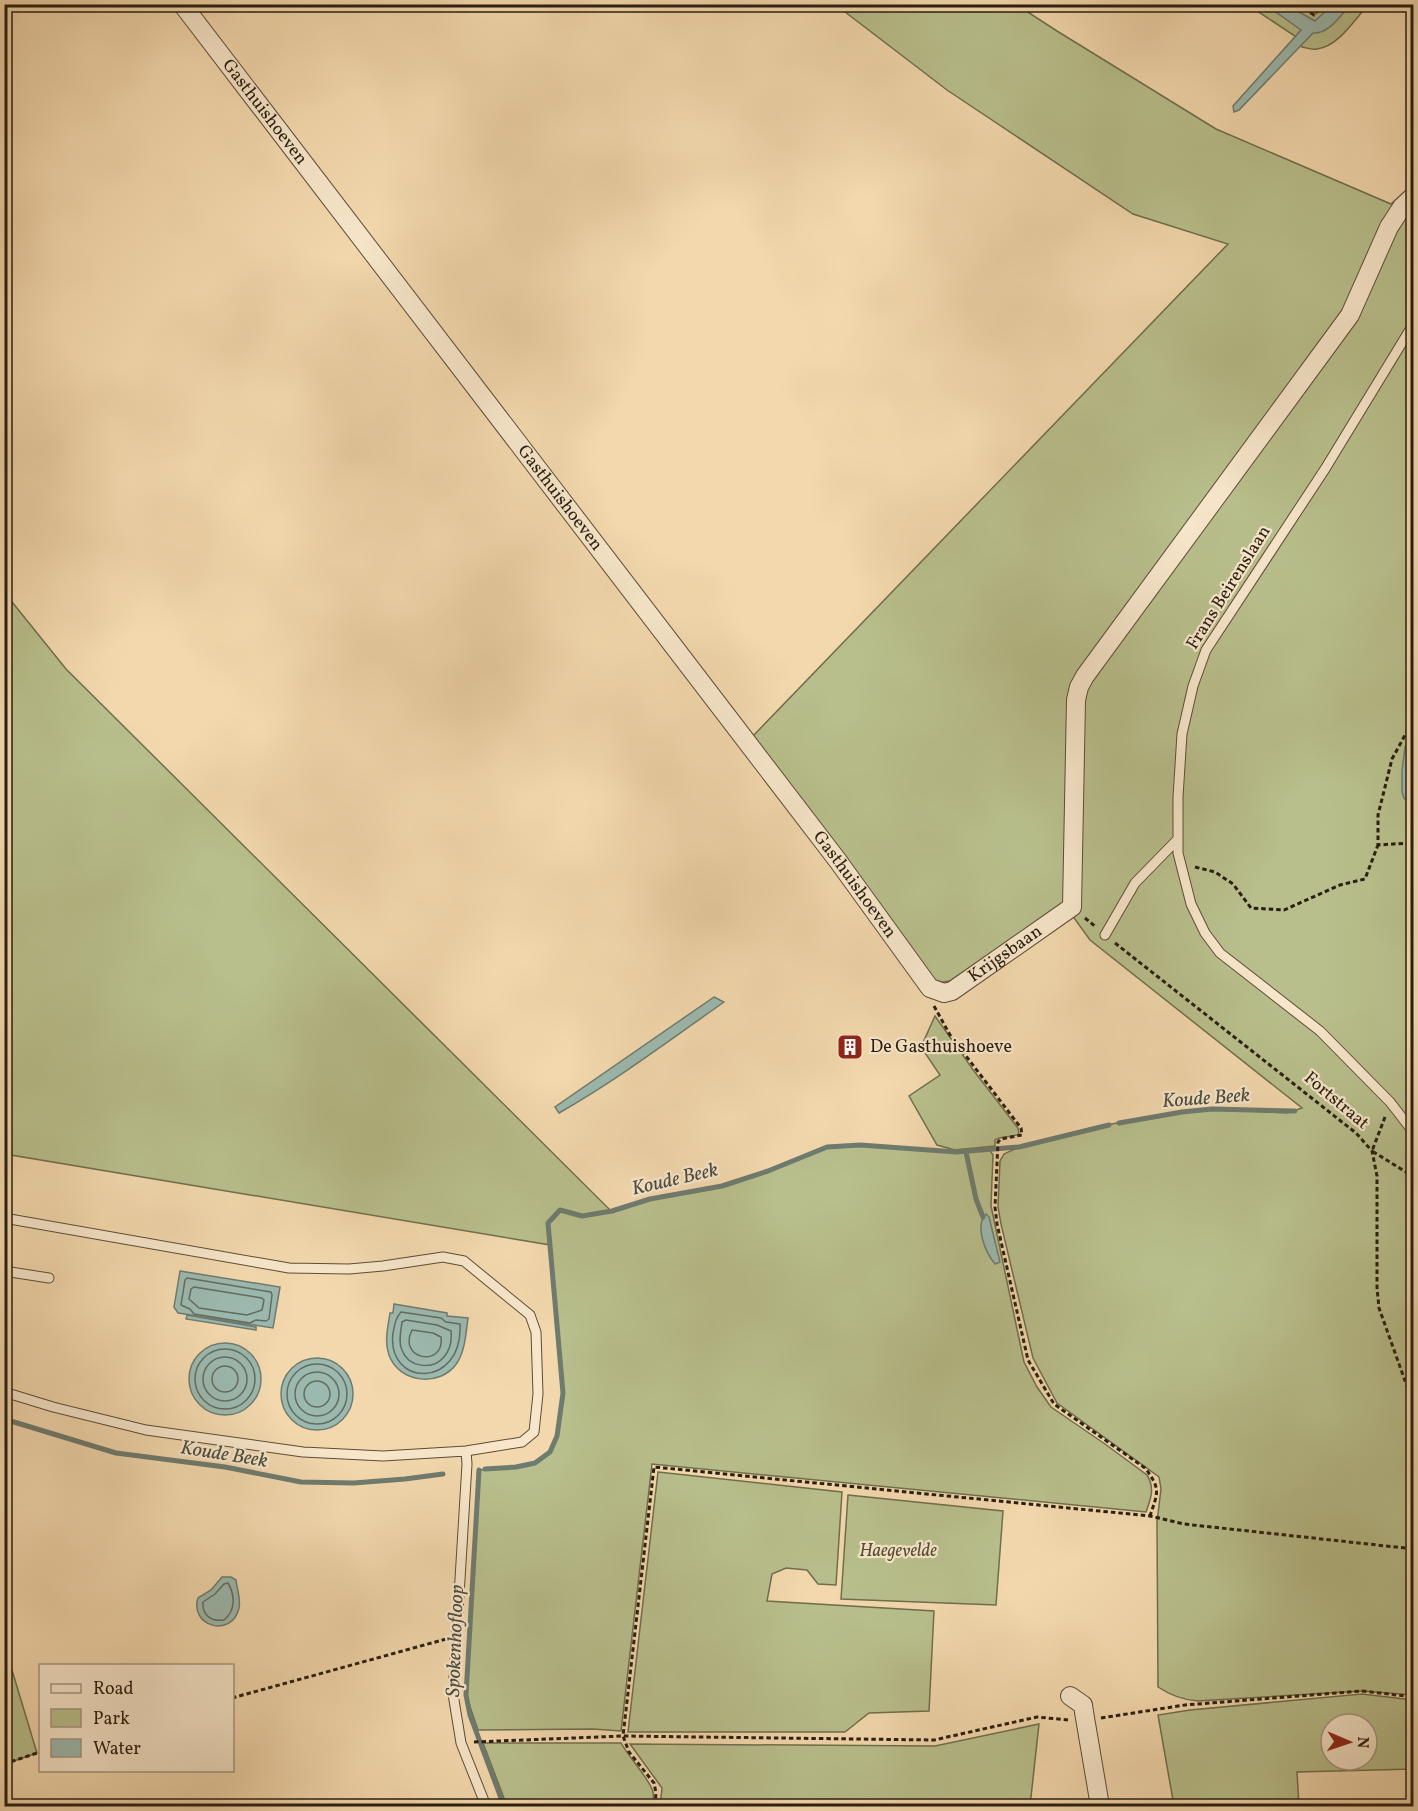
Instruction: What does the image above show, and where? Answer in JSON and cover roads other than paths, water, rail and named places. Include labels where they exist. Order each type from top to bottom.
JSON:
[{"type":"street","name":"Gasthuishoeven","points":[[182,4],[838,861],[930,988],[936,992]]},
{"type":"street","name":"Krijgsbaan","points":[[936,992],[952,991],[1072,907],[1076,700],[1079,687],[1350,315],[1389,227],[1402,207],[1413,196]]},
{"type":"street","points":[[1070,1696],[1083,1706],[1100,1806]]},
{"type":"lane","name":"Frans Beirenslaan","points":[[1413,323],[1324,469],[1206,650],[1193,686],[1182,734],[1176,841],[1191,904],[1212,944],[1220,953],[1320,1030],[1390,1102],[1413,1133]]},
{"type":"lane","points":[[1105,935],[1135,883],[1176,841]]},
{"type":"lane","points":[[4,1218],[289,1268],[349,1269],[442,1257],[464,1261],[530,1315],[536,1332],[538,1394],[534,1432],[522,1442],[466,1450],[383,1456],[303,1452],[146,1430],[53,1407],[4,1392]]},
{"type":"lane","points":[[4,1271],[49,1278]]},
{"type":"lane","points":[[466,1450],[453,1694],[461,1743],[486,1806]]},
{"type":"water","points":[[1266,5],[1287,5],[1315,21],[1332,5],[1350,5],[1329,27],[1313,33],[1239,110],[1234,112],[1233,106],[1301,30]]},
{"type":"water","points":[[1413,736],[1413,807],[1404,798],[1402,792],[1402,771],[1405,747]]},
{"type":"water","points":[[714,997],[724,1002],[622,1073],[559,1113],[555,1107]]},
{"type":"water","points":[[986,1214],[989,1217],[1000,1262],[995,1264],[985,1247],[981,1233]]},
{"type":"water","points":[[180,1271],[280,1287],[273,1328],[178,1313],[174,1307]]},
{"type":"water","points":[[394,1304],[447,1313],[447,1316],[468,1318],[462,1353],[450,1371],[431,1379],[420,1379],[401,1372],[394,1364],[388,1350],[387,1329]]},
{"type":"water","points":[[187,1315],[256,1327],[256,1330],[186,1319]]},
{"type":"water","points":[[225,1343],[245,1349],[255,1359],[261,1379],[255,1399],[245,1409],[225,1415],[205,1409],[195,1399],[189,1379],[195,1359],[205,1349]]},
{"type":"water","points":[[317,1358],[337,1364],[347,1374],[353,1394],[347,1414],[337,1424],[317,1430],[297,1424],[287,1414],[281,1394],[287,1374],[297,1364]]},
{"type":"water","points":[[222,1577],[231,1577],[236,1580],[239,1608],[235,1618],[221,1626],[205,1622],[197,1608],[198,1598],[211,1590]]},
{"type":"waterway","name":"Koude Beek","points":[[1119,1123],[1212,1109],[1295,1111]]},
{"type":"waterway","name":"Koude Beek","points":[[485,1469],[535,1463],[550,1452],[557,1436],[563,1393],[548,1223],[560,1210],[582,1216],[612,1211],[650,1199],[722,1186],[768,1171],[827,1147],[860,1145],[957,1152],[1019,1147],[1109,1125]]},
{"type":"waterway","points":[[966,1152],[976,1199],[983,1217]]},
{"type":"waterway","name":"Koude Beek","points":[[4,1419],[116,1453],[225,1467],[301,1482],[354,1483],[443,1474]]},
{"type":"waterway","name":"Spokenhofloop","points":[[479,1470],[466,1695],[470,1715],[504,1806]]},
{"type":"place","name":"De Gasthuishoeve","points":[[850,1047]]},
{"type":"park label","name":"Haegevelde","points":[[898,1551]]}]
